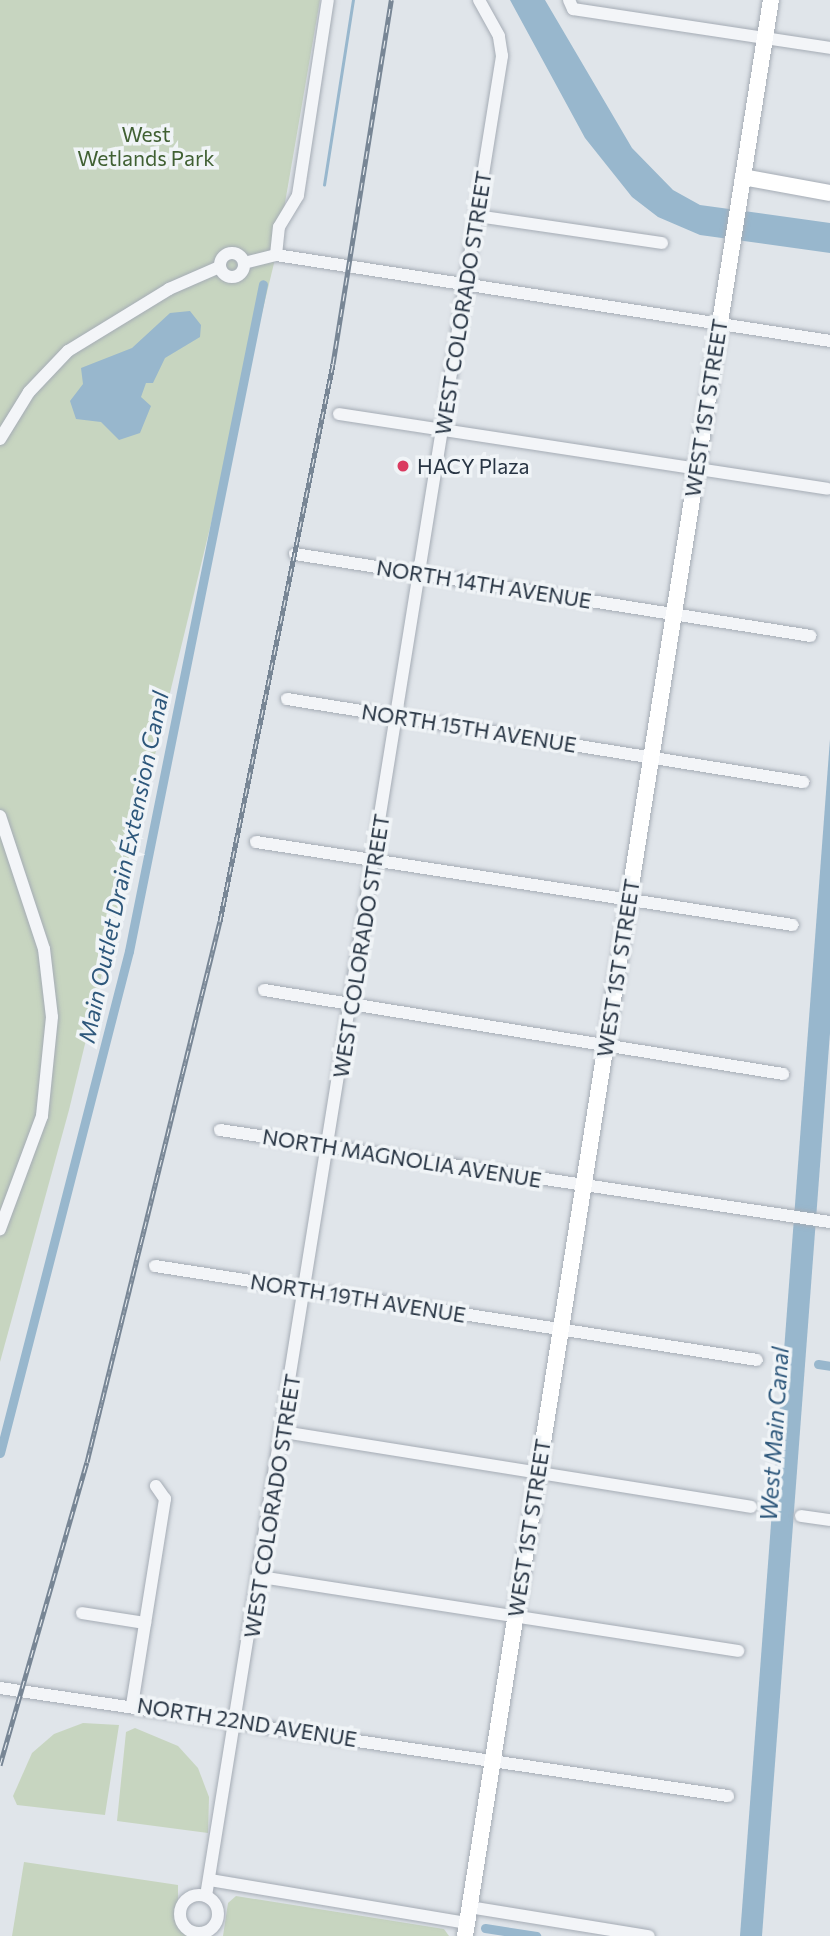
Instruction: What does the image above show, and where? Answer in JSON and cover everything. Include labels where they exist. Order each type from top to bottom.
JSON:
[{"type":"main road","name":"WEST 1ST STREET","points":[[466,1930],[771,0]]},
{"type":"main road","points":[[743,177],[830,193]]},
{"type":"street","points":[[276,255],[279,227],[298,195],[328,0]]},
{"type":"street","name":"WEST COLORADO STREET","points":[[206,1896],[261,1577],[502,56],[499,36],[480,0]]},
{"type":"street","points":[[571,4],[830,48]]},
{"type":"street","points":[[477,216],[662,243]]},
{"type":"street","points":[[0,439],[29,392],[68,351],[169,289],[219,267],[233,278],[244,263],[276,255],[719,327],[830,341]]},
{"type":"street","points":[[339,414],[827,489]]},
{"type":"street","name":"NORTH 14TH AVENUE","points":[[295,554],[811,636]]},
{"type":"street","name":"NORTH 15TH AVENUE","points":[[287,699],[803,782]]},
{"type":"street","points":[[0,817],[35,913],[52,1017],[42,1116],[0,1229]]},
{"type":"street","points":[[256,842],[793,925]]},
{"type":"street","points":[[264,990],[783,1074]]},
{"type":"street","name":"NORTH MAGNOLIA AVENUE","points":[[220,1130],[823,1221]]},
{"type":"street","name":"NORTH 19TH AVENUE","points":[[155,1266],[757,1360]]},
{"type":"street","points":[[284,1432],[751,1507]]},
{"type":"street","points":[[132,1705],[165,1499],[156,1486]]},
{"type":"street","points":[[801,1516],[830,1520]]},
{"type":"street","points":[[261,1577],[738,1651]]},
{"type":"street","points":[[82,1613],[145,1623]]},
{"type":"street","name":"NORTH 22ND AVENUE","points":[[0,1688],[238,1719],[728,1796]]},
{"type":"street","points":[[210,1880],[466,1930]]},
{"type":"street","points":[[218,1912],[206,1896],[185,1902],[185,1925],[207,1931],[218,1912],[225,1883]]},
{"type":"street","points":[[469,1907],[649,1936]]},
{"type":"green space","name":"West Wetlands Park","points":[[0,0],[320,0],[276,255],[69,1110],[0,1362]]},
{"type":"green space","points":[[83,1723],[119,1725],[105,1815],[17,1805],[13,1796],[32,1753],[54,1734]]},
{"type":"green space","points":[[135,1728],[178,1746],[198,1768],[209,1797],[208,1833],[117,1821],[126,1732]]},
{"type":"green space","points":[[24,1862],[178,1885],[178,1919],[186,1931],[203,1936],[12,1936]]},
{"type":"green space","points":[[236,1896],[444,1929],[449,1936],[223,1936],[228,1903]]},
{"type":"water","points":[[510,0],[545,0],[632,148],[673,190],[700,205],[830,223],[830,253],[700,235],[658,217],[632,197],[585,138]]},
{"type":"water","points":[[190,311],[201,325],[200,337],[165,358],[153,383],[146,383],[141,397],[151,406],[140,433],[119,440],[101,422],[76,419],[70,401],[83,384],[81,368],[132,348],[170,313]]},
{"type":"water","points":[[830,739],[830,1033],[762,1936],[740,1936]]},
{"type":"waterway","name":"Main Outlet Drain Extension Canal","points":[[324,185],[353,0]]},
{"type":"waterway","name":"Main Outlet Drain Extension Canal","points":[[0,1453],[129,951],[263,284]]},
{"type":"waterway","points":[[818,1364],[830,1366]]},
{"type":"waterway","points":[[485,1928],[536,1936]]},
{"type":"railway","points":[[0,1765],[87,1462],[220,921],[333,364],[391,0]]},
{"type":"place","name":"HACY Plaza","points":[[403,466]]},
{"type":"water label","name":"West Main Canal","points":[[774,1434]]}]
